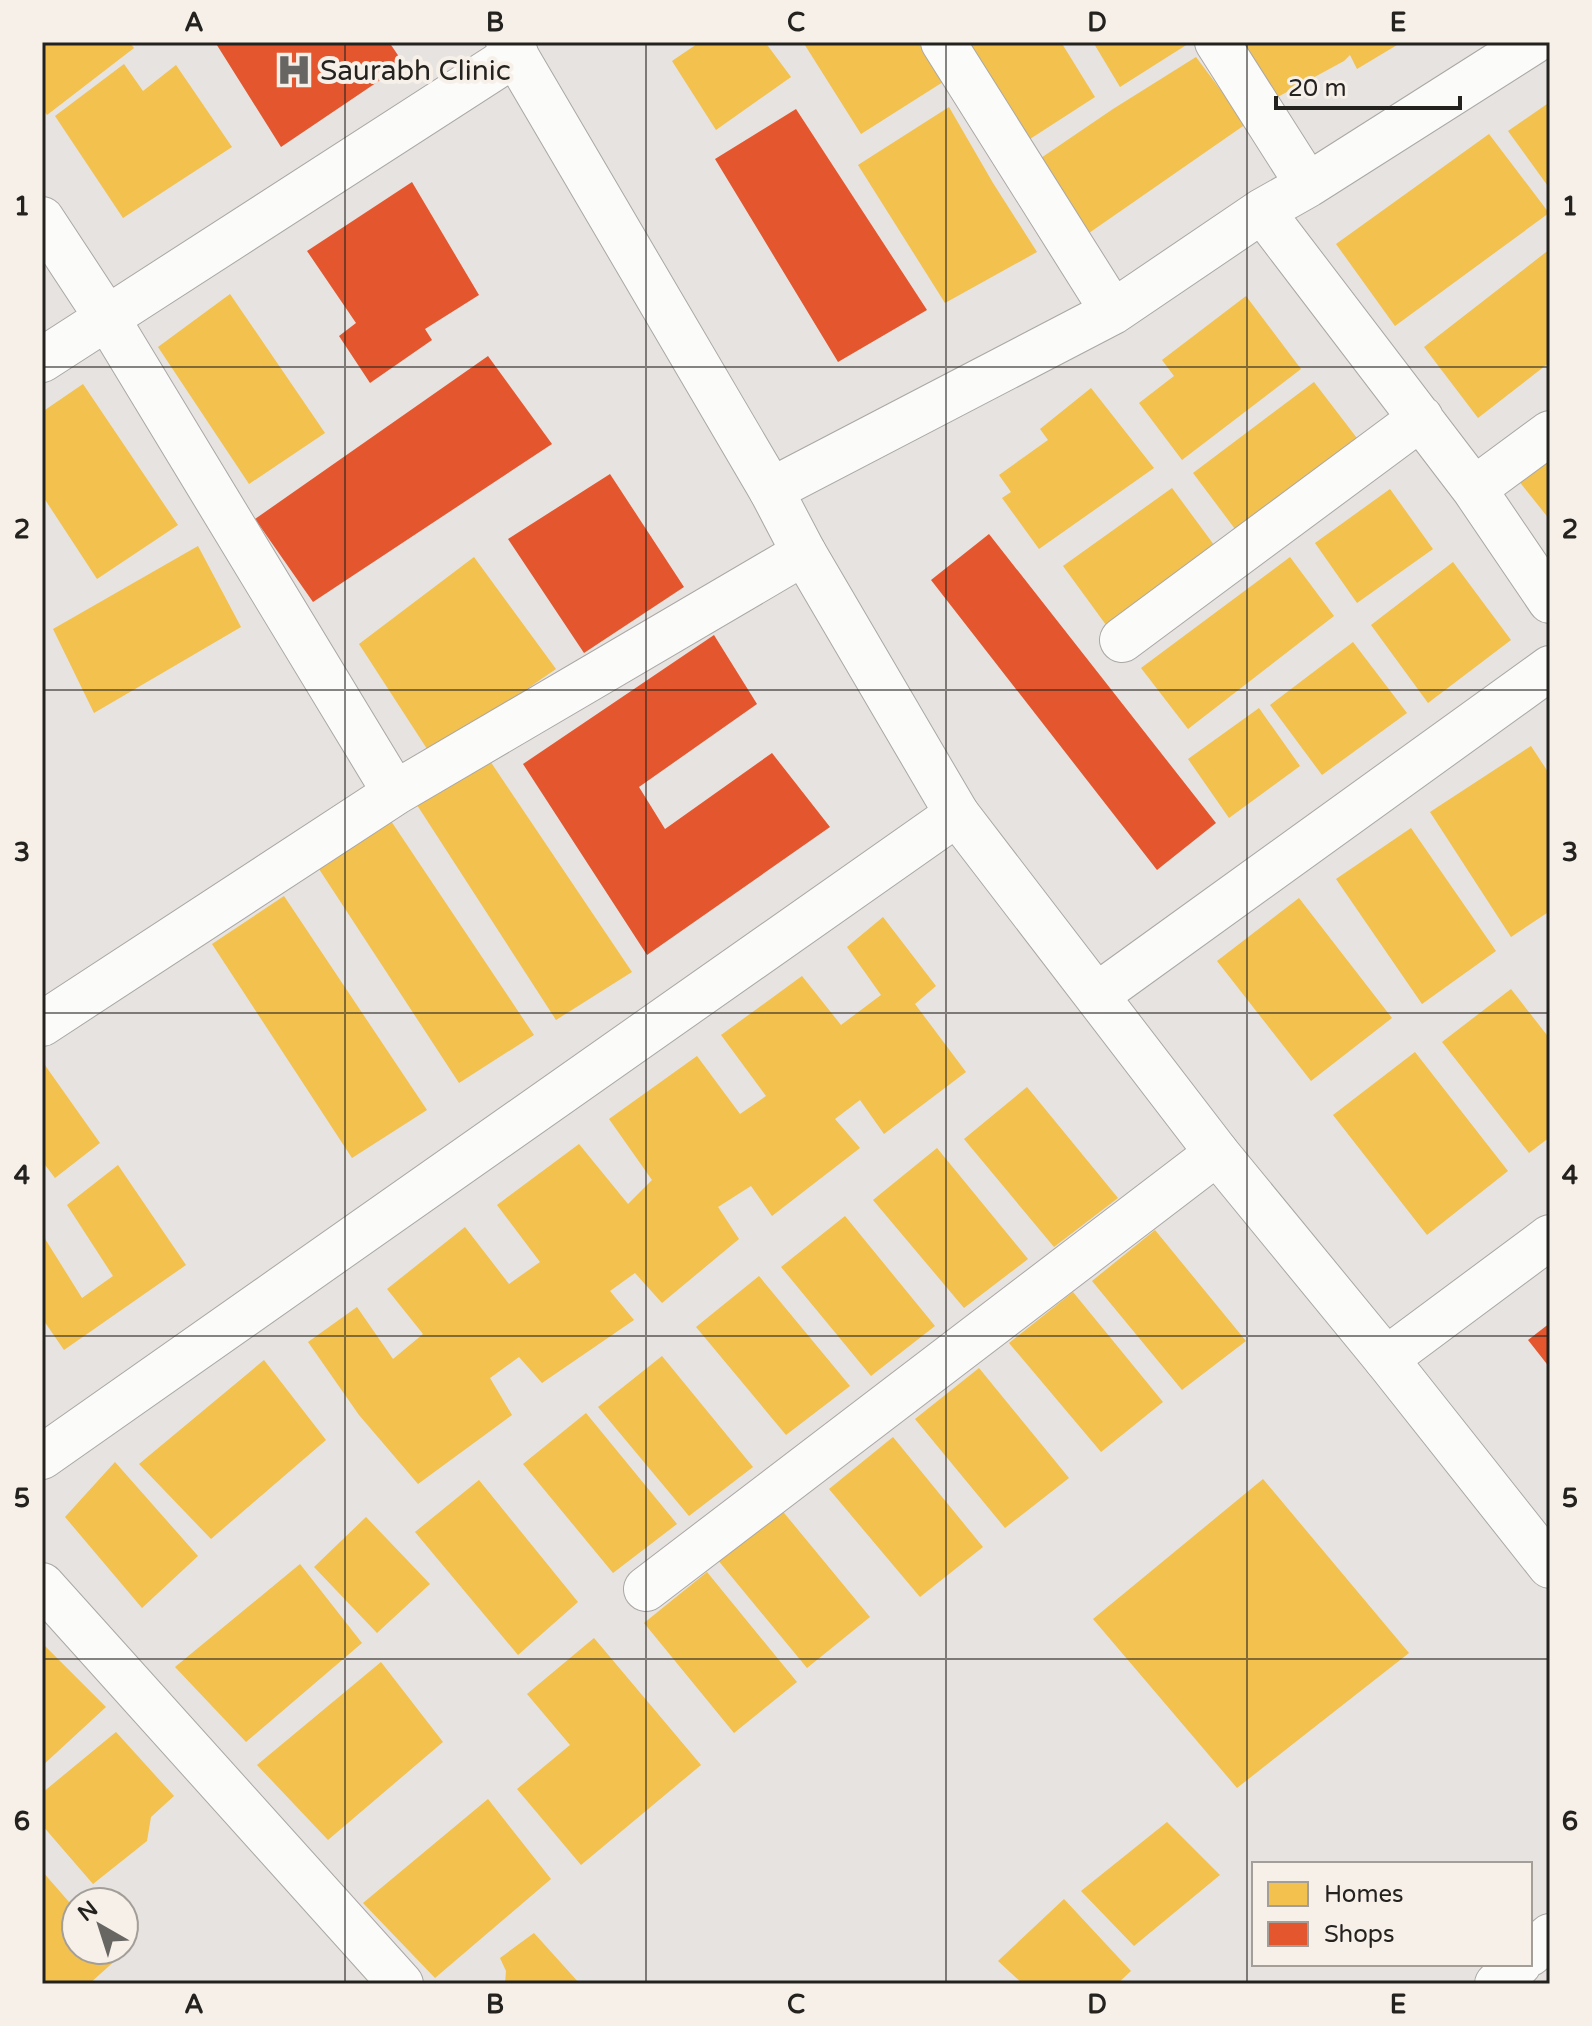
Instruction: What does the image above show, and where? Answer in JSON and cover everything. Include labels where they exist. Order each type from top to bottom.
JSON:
[{"type":"street","points":[[943,42],[1113,312]]},
{"type":"street","points":[[1217,42],[1308,185]]},
{"type":"street","points":[[42,360],[512,48],[957,814],[1217,1153],[1550,1566]]},
{"type":"street","points":[[771,490],[1113,312],[1509,49]]},
{"type":"street","points":[[1262,211],[1474,489],[1550,601]]},
{"type":"street","points":[[42,219],[107,318],[395,793]]},
{"type":"street","points":[[1122,640],[1421,418]]},
{"type":"street","points":[[1474,489],[1550,433]]},
{"type":"street","points":[[42,1024],[395,793],[804,553]]},
{"type":"street","points":[[1097,995],[1550,668]]},
{"type":"street","points":[[42,1457],[957,814]]},
{"type":"street","points":[[646,1589],[1217,1153]]},
{"type":"street","points":[[1386,1359],[1550,1237]]},
{"type":"street","points":[[42,1585],[401,1984]]},
{"type":"street","points":[[1532,1952],[1550,1936]]},
{"type":"street","points":[[1497,1984],[1517,1966]]},
{"type":"building: Homes","points":[[42,42],[129,42],[134,48],[47,115],[42,108]]},
{"type":"building: Homes","points":[[700,42],[765,42],[791,77],[716,130],[672,61]]},
{"type":"building: Homes","points":[[803,42],[918,42],[943,82],[861,134]]},
{"type":"building: Homes","points":[[968,42],[1061,42],[1095,97],[1030,139]]},
{"type":"building: Homes","points":[[1093,42],[1191,42],[1120,87]]},
{"type":"building: Homes","points":[[1237,42],[1402,42],[1357,69],[1350,55],[1274,99]]},
{"type":"building: Homes","points":[[1196,57],[1246,124],[1089,233],[1038,160]]},
{"type":"building: Homes","points":[[124,64],[143,91],[176,65],[232,147],[123,218],[55,116]]},
{"type":"building: Homes","points":[[1550,102],[1550,189],[1508,131]]},
{"type":"building: Homes","points":[[949,107],[1037,252],[945,303],[858,165]]},
{"type":"building: Homes","points":[[1489,134],[1549,213],[1395,326],[1336,244]]},
{"type":"building: Homes","points":[[1550,249],[1550,362],[1478,418],[1424,347]]},
{"type":"building: Homes","points":[[230,294],[325,433],[249,484],[158,347]]},
{"type":"building: Homes","points":[[1246,296],[1301,369],[1182,460],[1139,403],[1174,376],[1162,360]]},
{"type":"building: Homes","points":[[1314,382],[1363,446],[1241,537],[1193,473]]},
{"type":"building: Homes","points":[[83,384],[178,525],[97,579],[42,495],[42,412]]},
{"type":"building: Homes","points":[[1091,388],[1154,468],[1039,549],[1002,498],[1011,492],[999,475],[1048,440],[1040,429]]},
{"type":"building: Homes","points":[[1550,455],[1550,520],[1518,480]]},
{"type":"building: Homes","points":[[1172,488],[1217,549],[1109,629],[1063,566]]},
{"type":"building: Homes","points":[[1390,489],[1433,549],[1357,603],[1315,543]]},
{"type":"building: Homes","points":[[198,546],[241,627],[94,713],[53,629]]},
{"type":"building: Homes","points":[[474,557],[556,669],[431,755],[359,644]]},
{"type":"building: Homes","points":[[1290,557],[1334,616],[1188,729],[1141,668]]},
{"type":"building: Homes","points":[[1453,562],[1511,640],[1428,703],[1371,625]]},
{"type":"building: Homes","points":[[1353,642],[1407,713],[1322,775],[1270,705]]},
{"type":"building: Homes","points":[[1259,708],[1300,766],[1229,818],[1188,759]]},
{"type":"building: Homes","points":[[1531,746],[1550,775],[1550,911],[1511,937],[1430,812]]},
{"type":"building: Homes","points":[[488,758],[632,972],[556,1020],[417,805]]},
{"type":"building: Homes","points":[[391,821],[534,1035],[459,1083],[319,869]]},
{"type":"building: Homes","points":[[1411,828],[1496,951],[1422,1004],[1336,879]]},
{"type":"building: Homes","points":[[284,896],[427,1110],[352,1158],[212,944]]},
{"type":"building: Homes","points":[[1299,898],[1392,1018],[1311,1081],[1217,961]]},
{"type":"building: Homes","points":[[883,917],[936,986],[915,1004],[966,1072],[884,1134],[860,1100],[835,1119],[860,1148],[772,1216],[751,1186],[718,1207],[739,1239],[662,1303],[635,1273],[610,1291],[634,1320],[542,1383],[519,1357],[490,1378],[512,1415],[418,1484],[359,1415],[308,1342],[357,1307],[393,1359],[423,1334],[387,1289],[465,1227],[509,1284],[540,1262],[497,1205],[579,1144],[628,1204],[652,1180],[609,1119],[697,1056],[740,1114],[766,1096],[721,1035],[802,976],[841,1025],[881,995],[847,947]]},
{"type":"building: Homes","points":[[1511,989],[1550,1039],[1550,1137],[1529,1153],[1442,1042]]},
{"type":"building: Homes","points":[[1415,1052],[1508,1171],[1427,1235],[1333,1115]]},
{"type":"building: Homes","points":[[42,1061],[100,1143],[55,1178],[42,1161]]},
{"type":"building: Homes","points":[[1027,1087],[1118,1198],[1054,1247],[964,1139]]},
{"type":"building: Homes","points":[[937,1148],[1028,1259],[964,1308],[873,1200]]},
{"type":"building: Homes","points":[[118,1165],[186,1265],[64,1350],[42,1318],[42,1234],[82,1298],[113,1276],[67,1205]]},
{"type":"building: Homes","points":[[845,1216],[935,1326],[871,1376],[781,1267]]},
{"type":"building: Homes","points":[[1155,1230],[1246,1341],[1182,1390],[1092,1281]]},
{"type":"building: Homes","points":[[759,1276],[850,1386],[786,1435],[696,1327]]},
{"type":"building: Homes","points":[[1073,1292],[1163,1402],[1101,1452],[1009,1343]]},
{"type":"building: Homes","points":[[662,1356],[753,1467],[689,1516],[598,1407]]},
{"type":"building: Homes","points":[[264,1360],[326,1440],[211,1539],[139,1464]]},
{"type":"building: Homes","points":[[979,1368],[1069,1478],[1005,1528],[915,1419]]},
{"type":"building: Homes","points":[[586,1413],[677,1524],[613,1573],[523,1464]]},
{"type":"building: Homes","points":[[893,1437],[983,1547],[920,1597],[829,1489]]},
{"type":"building: Homes","points":[[115,1462],[198,1556],[142,1608],[65,1517]]},
{"type":"building: Homes","points":[[1263,1479],[1409,1653],[1237,1788],[1093,1619]]},
{"type":"building: Homes","points":[[479,1480],[578,1602],[518,1655],[415,1532]]},
{"type":"building: Homes","points":[[780,1508],[870,1617],[807,1668],[717,1559]]},
{"type":"building: Homes","points":[[366,1517],[430,1584],[377,1633],[314,1567]]},
{"type":"building: Homes","points":[[300,1564],[362,1643],[246,1742],[175,1667]]},
{"type":"building: Homes","points":[[707,1572],[797,1682],[734,1733],[644,1623]]},
{"type":"building: Homes","points":[[594,1638],[701,1765],[581,1865],[517,1789],[570,1745],[527,1694]]},
{"type":"building: Homes","points":[[42,1643],[106,1707],[42,1766]]},
{"type":"building: Homes","points":[[381,1662],[443,1742],[328,1840],[257,1765]]},
{"type":"building: Homes","points":[[116,1732],[174,1796],[151,1817],[147,1841],[93,1884],[42,1825],[42,1793]]},
{"type":"building: Homes","points":[[488,1799],[551,1879],[435,1978],[363,1903]]},
{"type":"building: Homes","points":[[1167,1822],[1220,1875],[1134,1946],[1081,1891]]},
{"type":"building: Homes","points":[[42,1871],[60,1892],[60,1966],[109,1966],[89,1984],[42,1984]]},
{"type":"building: Homes","points":[[1064,1899],[1131,1971],[1117,1984],[1023,1984],[998,1961]]},
{"type":"building: Homes","points":[[534,1933],[580,1984],[505,1984],[506,1971],[500,1958]]},
{"type":"building: Shops","points":[[215,42],[389,42],[404,64],[281,147]]},
{"type":"building: Shops","points":[[796,109],[927,310],[838,362],[715,159]]},
{"type":"building: Shops","points":[[412,182],[479,295],[425,329],[432,340],[370,383],[339,336],[356,323],[307,251]]},
{"type":"building: Shops","points":[[488,356],[552,444],[313,602],[255,519]]},
{"type":"building: Shops","points":[[610,474],[684,587],[584,653],[508,539]]},
{"type":"building: Shops","points":[[989,534],[1216,823],[1157,870],[931,580]]},
{"type":"building: Shops","points":[[714,635],[757,704],[639,787],[665,829],[772,753],[830,827],[647,955],[523,764]]},
{"type":"building: Shops","points":[[1550,1323],[1550,1368],[1528,1340]]},
{"type":"place","name":"Saurabh Clinic","points":[[294,70]]}]
